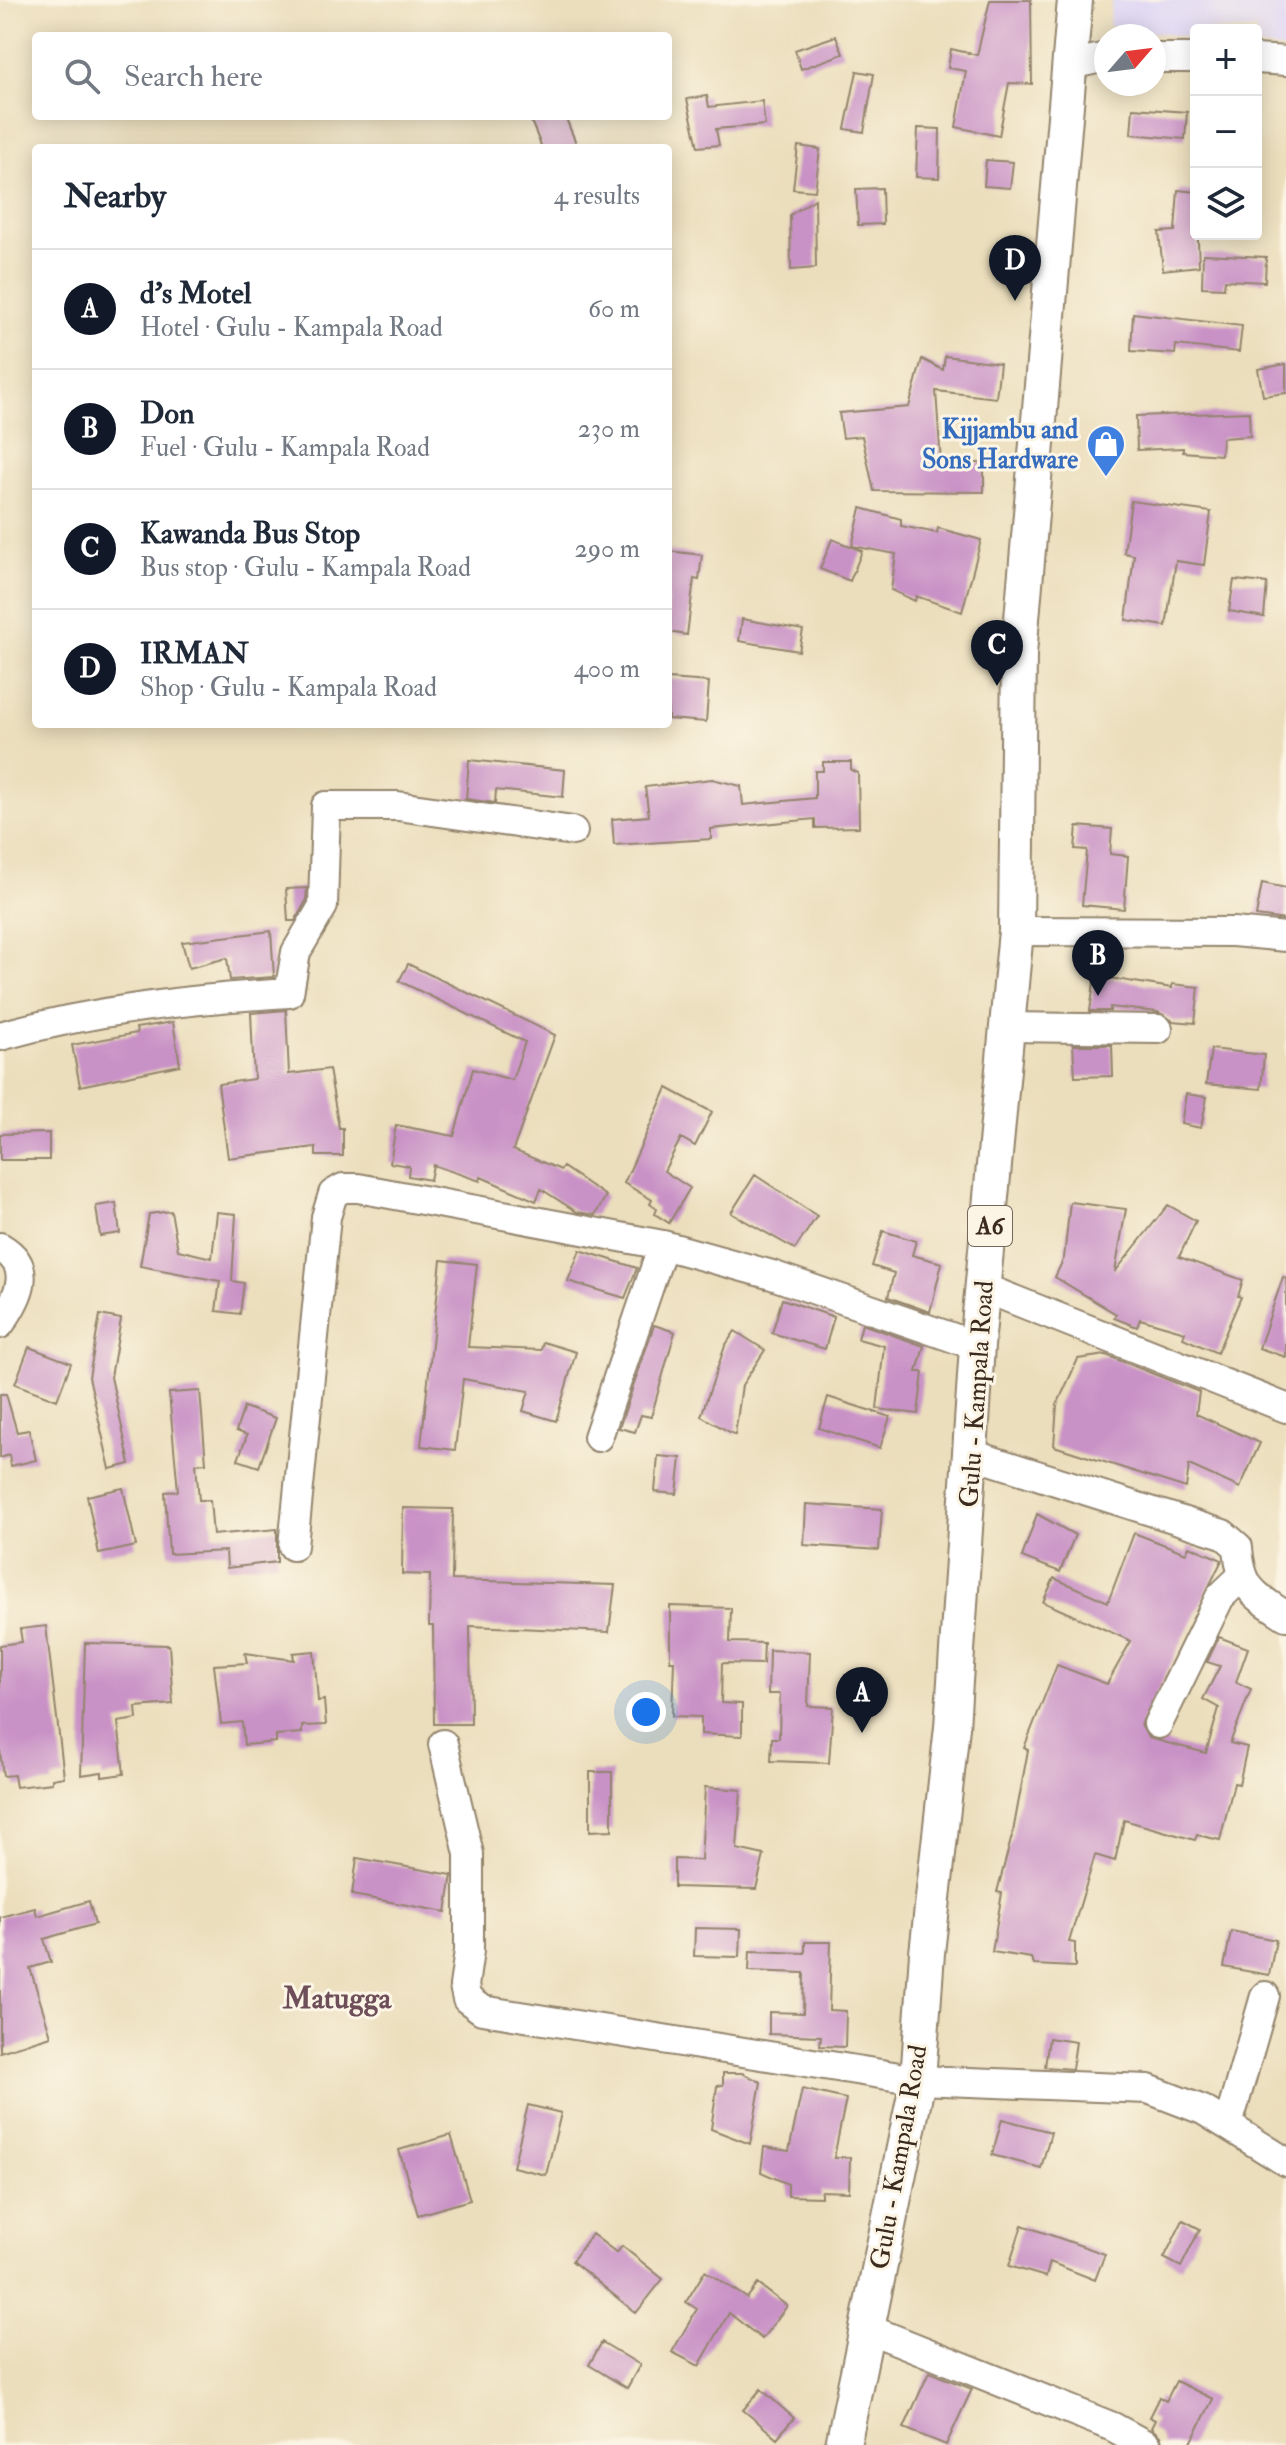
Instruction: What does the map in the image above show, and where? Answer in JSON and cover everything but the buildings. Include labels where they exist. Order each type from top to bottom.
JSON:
[{"type":"main road","name":"Gulu - Kampala Road","points":[[843,2445],[918,2080],[927,1953],[952,1727],[977,1346],[1016,931],[1019,654],[1075,0]]},
{"type":"street","points":[[1166,58],[1190,58]]},
{"type":"street","points":[[1262,59],[1286,61]]},
{"type":"street","points":[[1070,65],[1094,60]]},
{"type":"street","points":[[0,1036],[58,1020],[157,1005],[289,993],[296,952],[323,906],[326,806],[398,806],[573,831]]},
{"type":"street","points":[[1016,931],[1233,932],[1286,937]]},
{"type":"street","points":[[1007,1027],[1158,1029]]},
{"type":"street","points":[[293,1546],[326,1217],[333,1194],[343,1188],[358,1188],[663,1245],[772,1275],[977,1346]]},
{"type":"street","points":[[598,1437],[663,1245]]},
{"type":"street","points":[[0,1247],[14,1254],[22,1268],[21,1287],[0,1324]]},
{"type":"street","points":[[984,1288],[1286,1408]]},
{"type":"street","points":[[971,1454],[1223,1534],[1238,1547],[1241,1577],[1258,1597],[1286,1616]]},
{"type":"street","points":[[1158,1724],[1220,1597],[1241,1577]]},
{"type":"street","points":[[443,1744],[469,1854],[469,1951],[464,1986],[467,1999],[482,2010],[918,2080],[1148,2089],[1190,2104],[1286,2162]]},
{"type":"street","points":[[1228,2125],[1265,1996]]},
{"type":"street","points":[[866,2328],[1113,2427],[1146,2445]]},
{"type":"shaded area","points":[[1112,0],[1286,0],[1286,50],[1262,47],[1262,24],[1190,24],[1190,37],[1166,34],[1166,24],[1109,24]]},
{"type":"place","name":"IRMAN","points":[[1015,301]]},
{"type":"place","name":"Kijjambu and Sons Hardware","points":[[1106,478]]},
{"type":"place","name":"Kawanda Bus Stop","points":[[997,686]]},
{"type":"place","name":"Don","points":[[1098,996]]},
{"type":"place","name":"d's Motel","points":[[862,1733]]},
{"type":"district","name":"Matugga","points":[[337,1998]]}]
